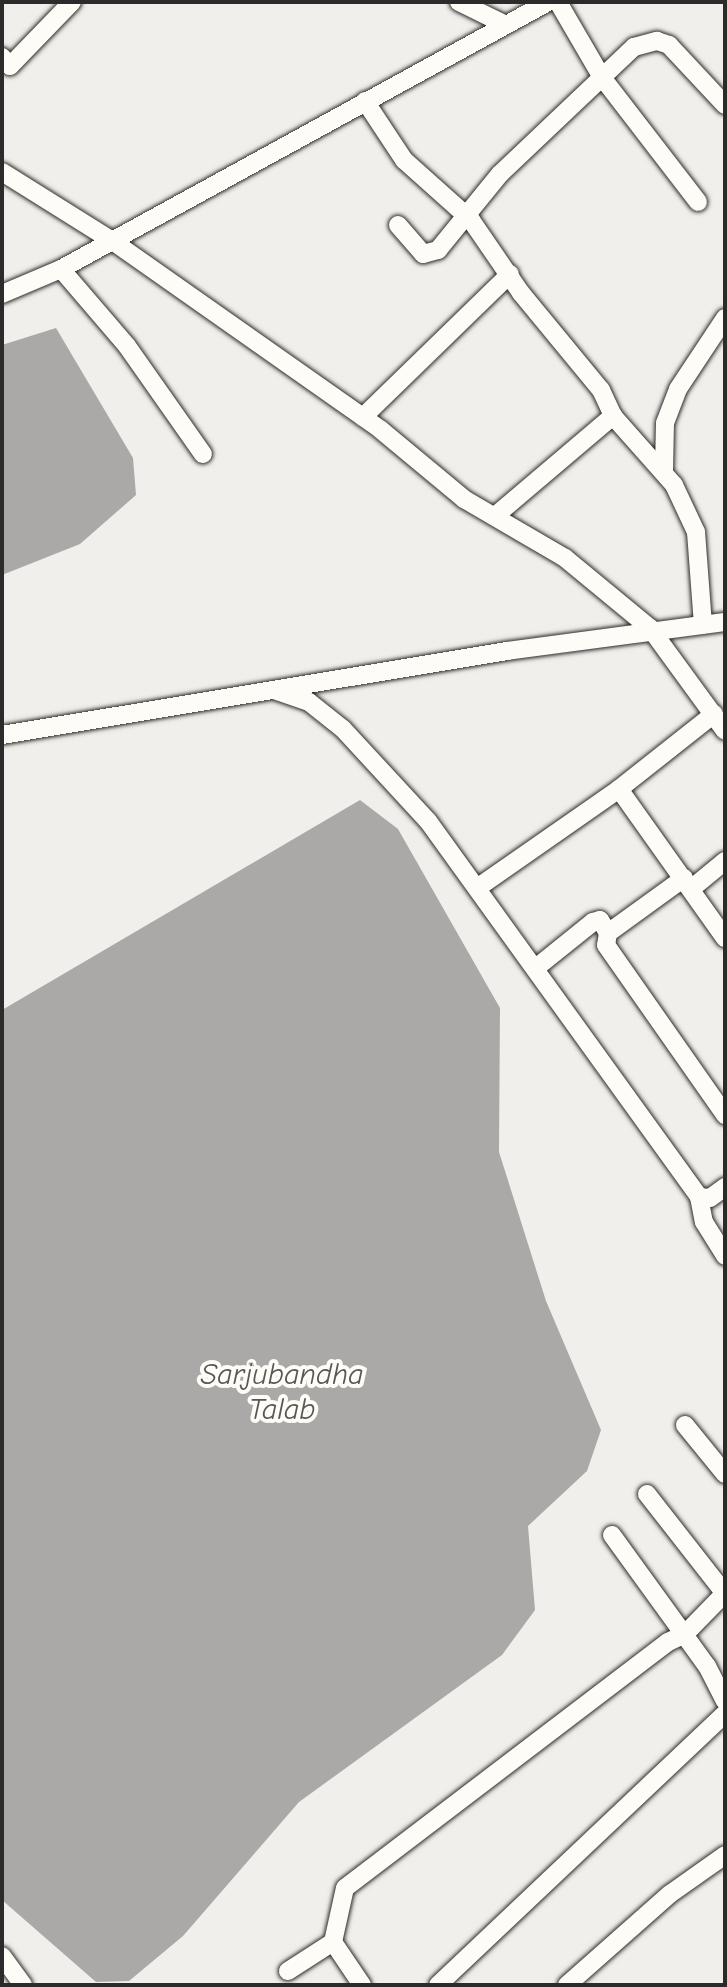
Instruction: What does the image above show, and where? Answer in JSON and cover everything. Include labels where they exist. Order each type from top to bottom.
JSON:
[{"type":"street","points":[[2,57],[10,66],[72,2]]},
{"type":"street","points":[[459,2],[506,25]]},
{"type":"street","points":[[2,294],[61,269],[548,2]]},
{"type":"street","points":[[558,2],[601,76],[698,202]]},
{"type":"street","points":[[398,225],[423,254],[430,254],[500,174],[634,47],[657,41],[669,45],[725,105]]},
{"type":"street","points":[[365,101],[404,160],[465,216],[601,390],[613,416],[664,470],[696,532],[703,625]]},
{"type":"street","points":[[2,172],[111,240],[363,417],[464,499],[565,558],[653,633],[725,731]]},
{"type":"street","points":[[61,269],[127,346],[203,454]]},
{"type":"street","points":[[363,417],[510,274]]},
{"type":"street","points":[[664,470],[665,423],[678,389],[725,318]]},
{"type":"street","points":[[495,516],[613,416]]},
{"type":"street","points":[[2,735],[274,690],[725,622]]},
{"type":"street","points":[[274,690],[309,702],[343,729],[428,821],[480,886],[699,1197],[704,1222],[725,1256]]},
{"type":"street","points":[[480,886],[619,789],[714,714]]},
{"type":"street","points":[[619,789],[725,938]]},
{"type":"street","points":[[608,933],[725,861]]},
{"type":"street","points":[[537,967],[593,922],[600,920],[608,933],[606,945],[722,1102]]},
{"type":"street","points":[[699,1197],[710,1198],[725,1187]]},
{"type":"street","points":[[685,1425],[725,1474]]},
{"type":"street","points":[[288,1971],[333,1942],[345,1888],[668,1642],[685,1634],[725,1594],[647,1494]]},
{"type":"street","points":[[612,1535],[685,1634],[725,1701]]},
{"type":"street","points":[[451,1981],[725,1714]]},
{"type":"street","points":[[567,1985],[640,1918],[725,1855]]},
{"type":"street","points":[[333,1942],[362,1985]]},
{"type":"street","points":[[3,1961],[23,1985]]},
{"type":"water","points":[[56,328],[133,458],[136,495],[80,544],[2,575],[2,345]]},
{"type":"water","name":"Sarjubandha Talab","points":[[360,800],[398,829],[500,1008],[499,1152],[546,1301],[601,1430],[587,1471],[528,1526],[535,1610],[502,1655],[299,1802],[183,1936],[129,1981],[96,1982],[2,1900],[2,1010]]}]
